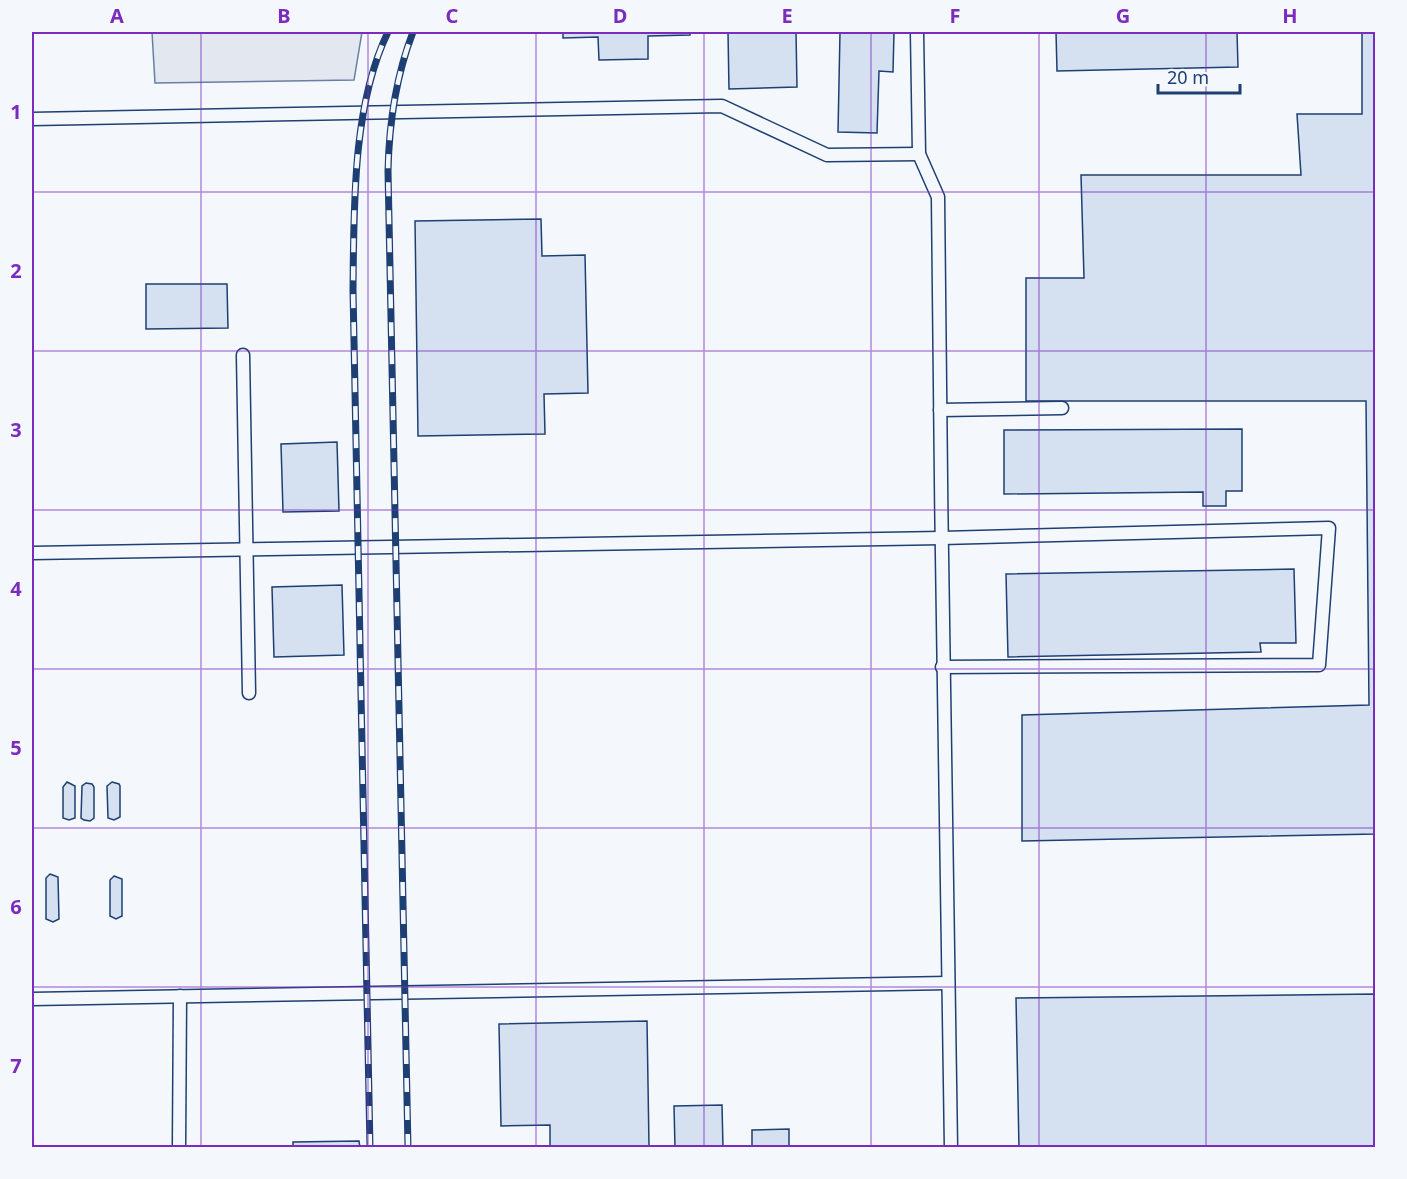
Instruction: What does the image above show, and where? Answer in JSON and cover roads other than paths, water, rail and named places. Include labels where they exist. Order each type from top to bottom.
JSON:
[{"type":"lane","points":[[917,32],[919,154],[938,196],[942,667],[951,1148]]},
{"type":"lane","points":[[32,119],[722,106],[827,155],[919,154]]},
{"type":"lane","points":[[243,355],[249,693]]},
{"type":"lane","points":[[940,410],[1062,408]]},
{"type":"lane","points":[[32,553],[942,538],[1329,528],[1319,665],[942,667]]},
{"type":"lane","points":[[32,999],[948,983]]},
{"type":"lane","points":[[179,1148],[180,996]]},
{"type":"railway","points":[[370,1148],[353,290],[354,226],[361,125],[367,92],[388,32]]},
{"type":"railway","points":[[408,1148],[388,171],[394,100],[413,32]]}]
